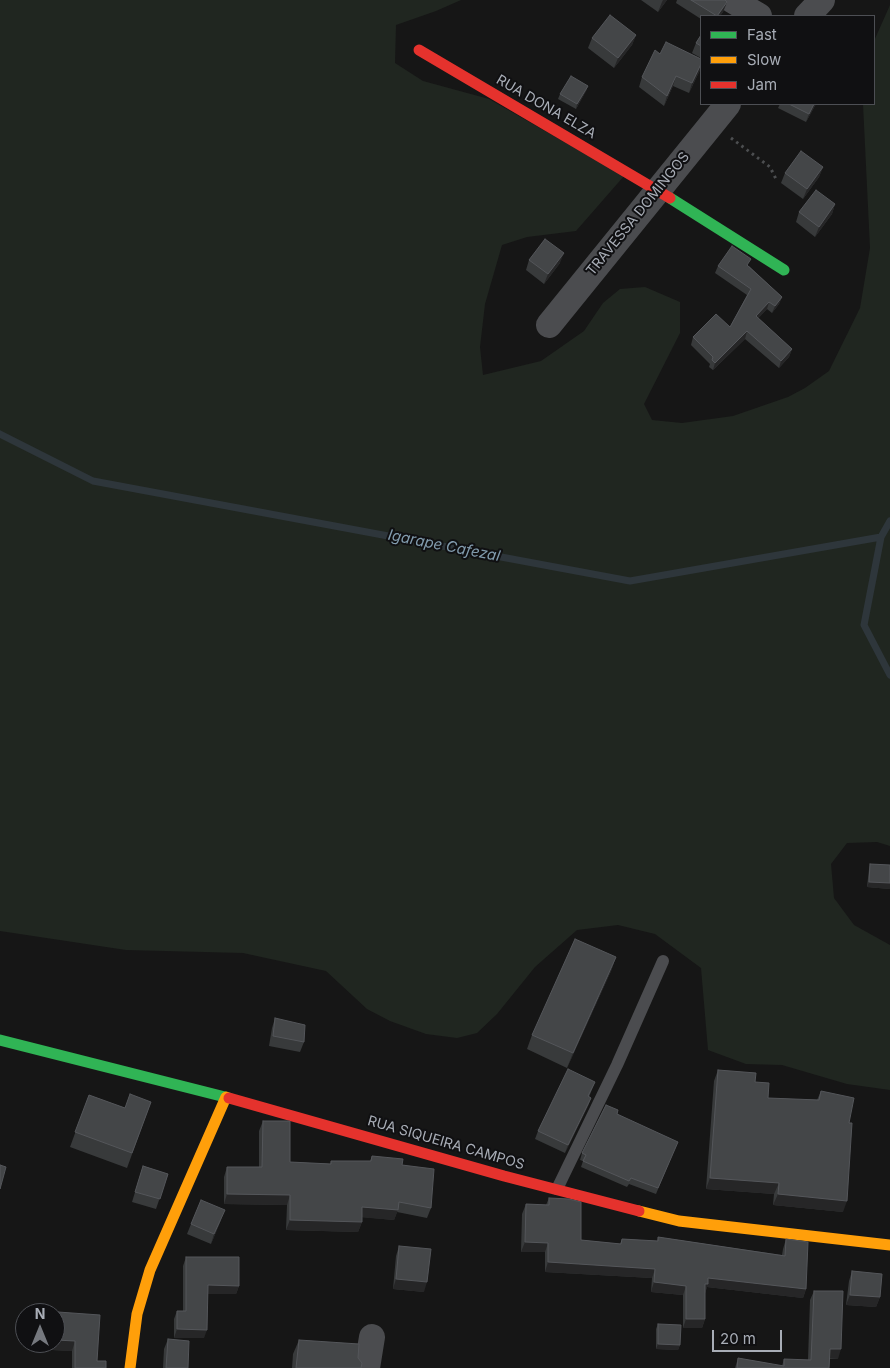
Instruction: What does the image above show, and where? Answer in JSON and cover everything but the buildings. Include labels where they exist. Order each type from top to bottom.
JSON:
[{"type":"street","points":[[732,0],[758,15]]},
{"type":"street","points":[[809,15],[822,0]]},
{"type":"street","name":"RUA DONA ELZA","points":[[419,50],[658,190],[784,270]]},
{"type":"street","name":"TRAVESSA DOMINGOS","points":[[549,325],[721,111]]},
{"type":"street","name":"RUA SIQUEIRA CAMPOS","points":[[0,1040],[226,1097],[679,1221],[890,1245]]},
{"type":"street","points":[[130,1368],[137,1314],[150,1270],[226,1097]]},
{"type":"street","points":[[367,1368],[372,1336]]},
{"type":"lane","points":[[557,1189],[613,1074],[663,962]]},
{"type":"path","points":[[721,111],[726,135],[770,167],[776,179]]},
{"type":"shaded area","points":[[0,0],[461,0],[396,25],[395,63],[423,81],[489,99],[624,176],[576,231],[527,237],[502,245],[485,304],[480,347],[483,375],[541,361],[584,331],[603,303],[620,289],[645,287],[680,302],[680,333],[644,404],[652,420],[682,423],[733,416],[788,397],[805,388],[829,371],[860,308],[870,248],[863,105],[875,105],[875,39],[890,5],[890,846],[877,842],[847,843],[831,864],[834,898],[854,925],[890,945],[890,1090],[847,1084],[782,1065],[746,1064],[708,1050],[701,968],[655,934],[618,925],[577,930],[535,967],[497,1014],[477,1033],[457,1038],[426,1034],[390,1021],[367,1009],[326,971],[243,953],[126,950],[0,931]]},
{"type":"waterway","name":"Igarape Cafezal","points":[[0,434],[93,481],[630,581],[881,537],[890,521]]},
{"type":"waterway","points":[[881,537],[864,625],[890,675]]},
{"type":"traffic: fast","points":[[670,198],[784,270]]},
{"type":"traffic: fast","points":[[0,1040],[229,1098]]},
{"type":"traffic: slow","points":[[130,1368],[137,1314],[150,1270],[226,1097]]},
{"type":"traffic: slow","points":[[639,1211],[679,1221],[890,1245]]},
{"type":"traffic: jam","points":[[419,50],[670,198]]},
{"type":"traffic: jam","points":[[229,1098],[504,1176],[639,1211]]}]
